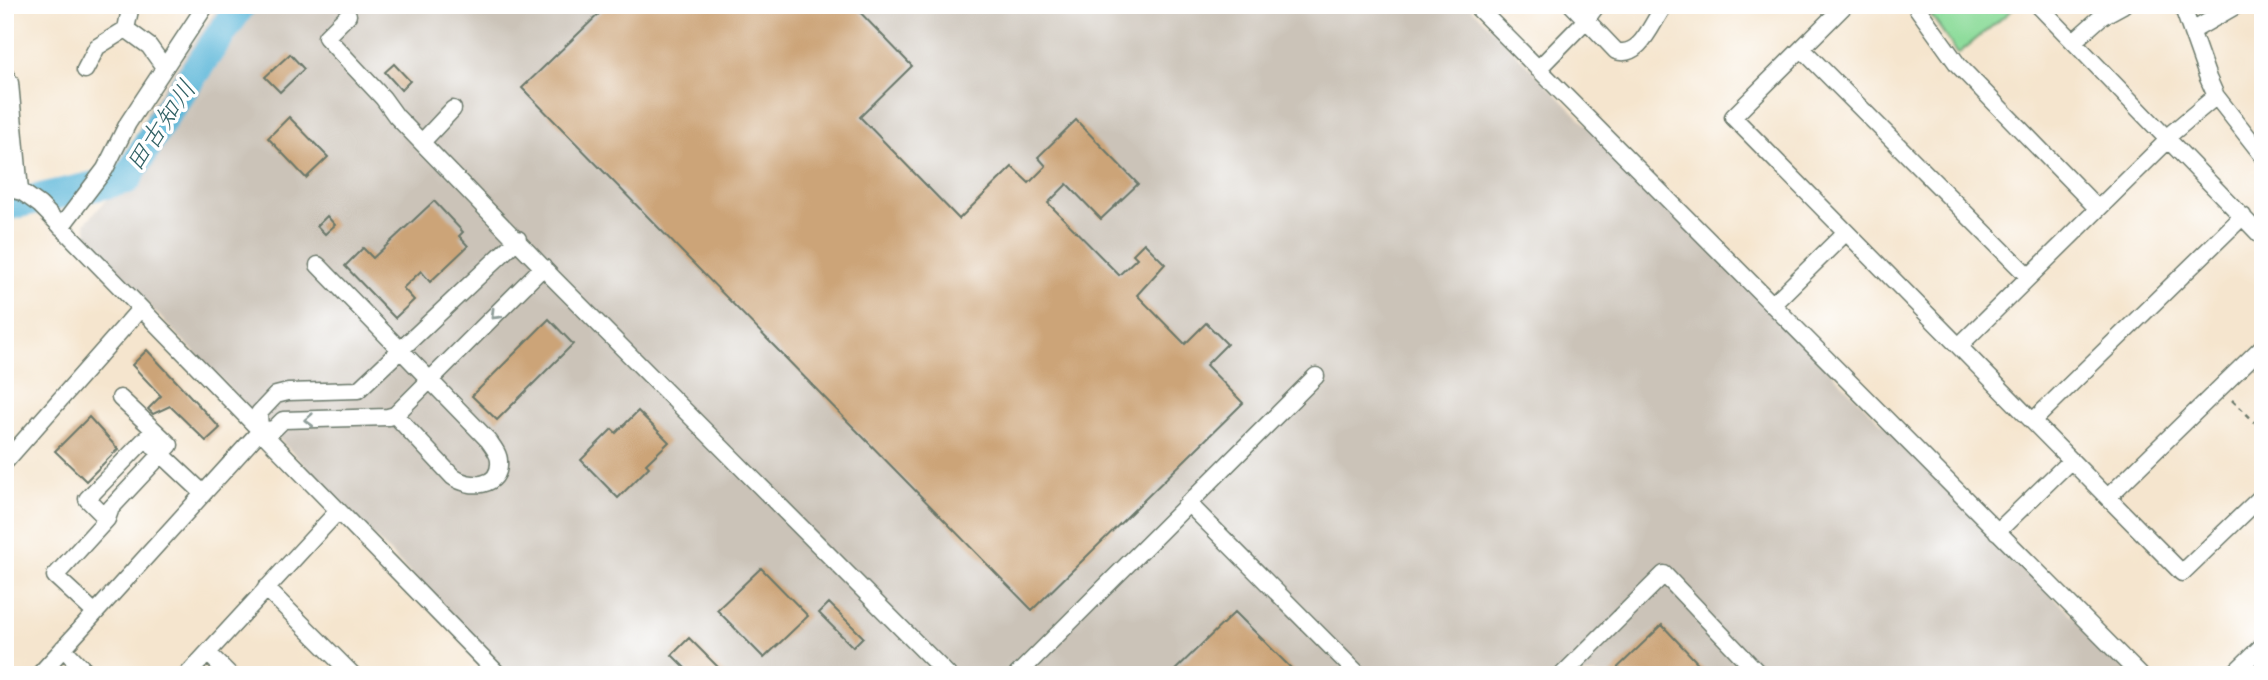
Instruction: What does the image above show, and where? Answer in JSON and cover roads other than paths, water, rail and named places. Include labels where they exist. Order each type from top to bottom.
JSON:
[{"type":"street","points":[[85,70],[97,47],[126,29],[131,5]]},
{"type":"street","points":[[61,228],[105,169],[128,124],[206,5]]},
{"type":"street","points":[[1475,5],[2140,675]]},
{"type":"street","points":[[1572,5],[1616,51],[1625,54],[1635,50],[1665,5]]},
{"type":"street","points":[[1538,69],[1597,5]]},
{"type":"street","points":[[1845,5],[1733,117],[2182,573],[2263,495]]},
{"type":"street","points":[[1915,5],[1958,65],[2098,209]]},
{"type":"street","points":[[2038,5],[2263,237]]},
{"type":"street","points":[[2074,41],[2101,17],[2123,5]]},
{"type":"street","points":[[2182,5],[2207,78],[2216,96],[2263,156]]},
{"type":"street","points":[[2192,31],[2237,5]]},
{"type":"street","points":[[348,15],[326,37],[383,98],[396,116],[948,675]]},
{"type":"street","points":[[126,29],[149,46],[164,67]]},
{"type":"street","points":[[1802,49],[2029,277]]},
{"type":"street","points":[[5,74],[10,83],[16,191],[40,205],[499,675]]},
{"type":"street","points":[[1959,346],[2167,139],[2216,96]]},
{"type":"street","points":[[422,142],[453,109]]},
{"type":"street","points":[[2033,421],[2243,216]]},
{"type":"street","points":[[1772,305],[1846,232]]},
{"type":"street","points":[[260,431],[259,413],[276,395],[288,392],[358,390],[518,239]]},
{"type":"street","points":[[318,265],[489,441],[500,460],[498,469],[491,479],[472,486],[453,477],[394,415]]},
{"type":"street","points":[[39,675],[260,431],[274,429],[283,420],[394,415],[543,267]]},
{"type":"street","points":[[5,462],[141,309]]},
{"type":"street","points":[[2108,497],[2263,346]]},
{"type":"street","points":[[1017,675],[1316,376]]},
{"type":"street","points":[[120,398],[150,435],[161,454],[203,494]]},
{"type":"street","points":[[107,519],[87,499],[150,435]]},
{"type":"street","points":[[95,612],[55,576],[107,519],[111,508],[161,454]]},
{"type":"street","points":[[1997,532],[2071,460]]},
{"type":"street","points":[[1188,503],[1359,675]]},
{"type":"street","points":[[187,675],[338,510]]},
{"type":"street","points":[[1562,675],[1664,574],[1760,675]]},
{"type":"street","points":[[266,588],[353,675]]},
{"type":"street","points":[[2232,675],[2263,645]]},
{"type":"street","points":[[63,648],[89,675]]},
{"type":"street","points":[[208,653],[230,675]]},
{"type":"waterway","name":"田古知川","points":[[5,206],[127,179],[165,115],[241,5]]}]
